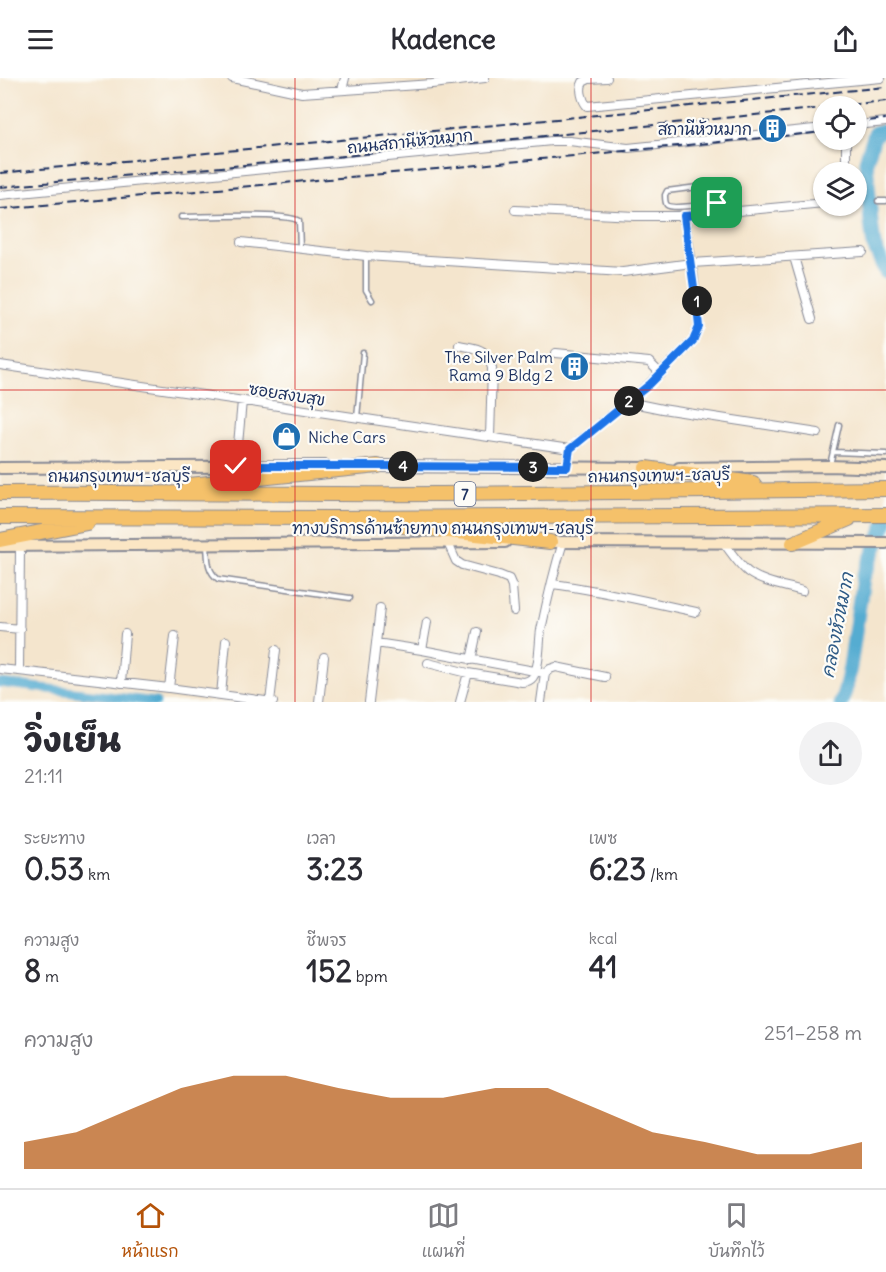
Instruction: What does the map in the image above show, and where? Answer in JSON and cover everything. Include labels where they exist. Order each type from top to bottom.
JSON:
[{"type":"highway","points":[[119,492],[378,466]]},
{"type":"highway","points":[[646,468],[810,490]]},
{"type":"highway","name":"ถนนกรุงเทพฯ-ชลบุรี","points":[[0,493],[450,494],[886,489]]},
{"type":"highway","name":"7","points":[[0,517],[886,515]]},
{"type":"highway","points":[[0,540],[118,516]]},
{"type":"highway","points":[[793,543],[857,516]]},
{"type":"highway","points":[[334,518],[557,542]]},
{"type":"main road","points":[[0,468],[236,466],[646,468],[829,466],[881,468]]},
{"type":"main road","name":"ทางบริการด้านซ้ายทาง ถนนกรุงเทพฯ-ชลบุรี","points":[[0,546],[557,542],[886,543]]},
{"type":"street","points":[[232,78],[302,93],[485,78]]},
{"type":"street","points":[[342,90],[345,78]]},
{"type":"street","points":[[607,78],[583,82],[581,86],[583,101],[587,106],[881,78]]},
{"type":"street","points":[[867,124],[886,122]]},
{"type":"street","name":"ถนนสถานีหัวหมาก","points":[[0,195],[552,141],[628,147],[813,129]]},
{"type":"street","points":[[515,210],[684,216],[813,204]]},
{"type":"street","points":[[567,467],[570,449],[660,374],[693,341],[699,327],[684,216]]},
{"type":"street","points":[[241,242],[366,256],[623,272],[692,263],[863,252]]},
{"type":"street","points":[[794,257],[812,319]]},
{"type":"street","points":[[459,345],[483,350],[489,357],[492,368],[490,438]]},
{"type":"street","points":[[556,352],[649,362],[660,374]]},
{"type":"street","name":"ซอยสงบสุข","points":[[0,365],[570,449]]},
{"type":"street","points":[[236,466],[242,401]]},
{"type":"street","points":[[628,402],[662,410],[818,433]]},
{"type":"street","points":[[428,663],[468,673],[527,682],[533,678],[552,584],[557,542]]},
{"type":"street","points":[[723,542],[739,564],[750,573],[802,591]]},
{"type":"street","points":[[448,543],[456,561],[462,565],[509,579],[512,586],[514,611]]},
{"type":"street","points":[[19,671],[20,546]]},
{"type":"street","points":[[552,584],[696,612]]},
{"type":"street","points":[[369,702],[380,608]]},
{"type":"street","points":[[422,650],[427,622]]},
{"type":"street","points":[[0,627],[20,629]]},
{"type":"street","points":[[471,660],[477,632]]},
{"type":"street","points":[[121,682],[125,634]]},
{"type":"street","points":[[169,688],[175,636]]},
{"type":"street","points":[[221,695],[226,641]]},
{"type":"street","points":[[375,643],[546,673]]},
{"type":"street","points":[[0,669],[271,702],[276,650]]},
{"type":"street","points":[[320,702],[324,657]]},
{"type":"street","points":[[541,702],[546,673],[550,669],[556,667],[605,677]]},
{"type":"street","points":[[460,702],[468,673]]},
{"type":"lane","points":[[713,185],[720,190],[722,198],[717,203],[669,207],[664,195],[667,190],[713,185]]},
{"type":"lane","points":[[879,201],[886,201]]},
{"type":"lane","points":[[715,214],[718,212],[717,203]]},
{"type":"lane","points":[[182,217],[273,216],[295,218],[300,221],[301,227],[300,249]]},
{"type":"lane","points":[[366,256],[366,290],[372,300]]},
{"type":"lane","points":[[357,418],[363,353]]},
{"type":"lane","points":[[829,466],[839,425]]},
{"type":"lane","points":[[834,452],[886,454]]},
{"type":"lane","points":[[207,545],[209,568],[218,579],[350,598]]},
{"type":"waterway","name":"คลองหัวหมาก","points":[[886,130],[875,133],[866,161],[874,246],[886,272]]},
{"type":"waterway","name":"คลองหัวหมาก","points":[[841,702],[850,667],[863,578],[886,522]]},
{"type":"waterway","points":[[0,683],[156,702]]},
{"type":"railway","points":[[0,173],[886,87]]},
{"type":"railway","points":[[867,103],[886,101]]},
{"type":"railway","points":[[0,187],[344,156],[813,109]]},
{"type":"railway","points":[[867,121],[886,119]]},
{"type":"railway","points":[[0,209],[813,133]]},
{"type":"place","name":"สถานีหัวหมาก","points":[[773,129]]},
{"type":"place","name":"The Silver Palm Rama 9 Bldg 2","points":[[574,366]]},
{"type":"place","name":"Niche Cars","points":[[287,437]]},
{"type":"route","points":[[236,466],[567,467],[570,449],[650,384],[693,341],[699,327],[684,216],[715,214],[718,212],[717,203]]}]
